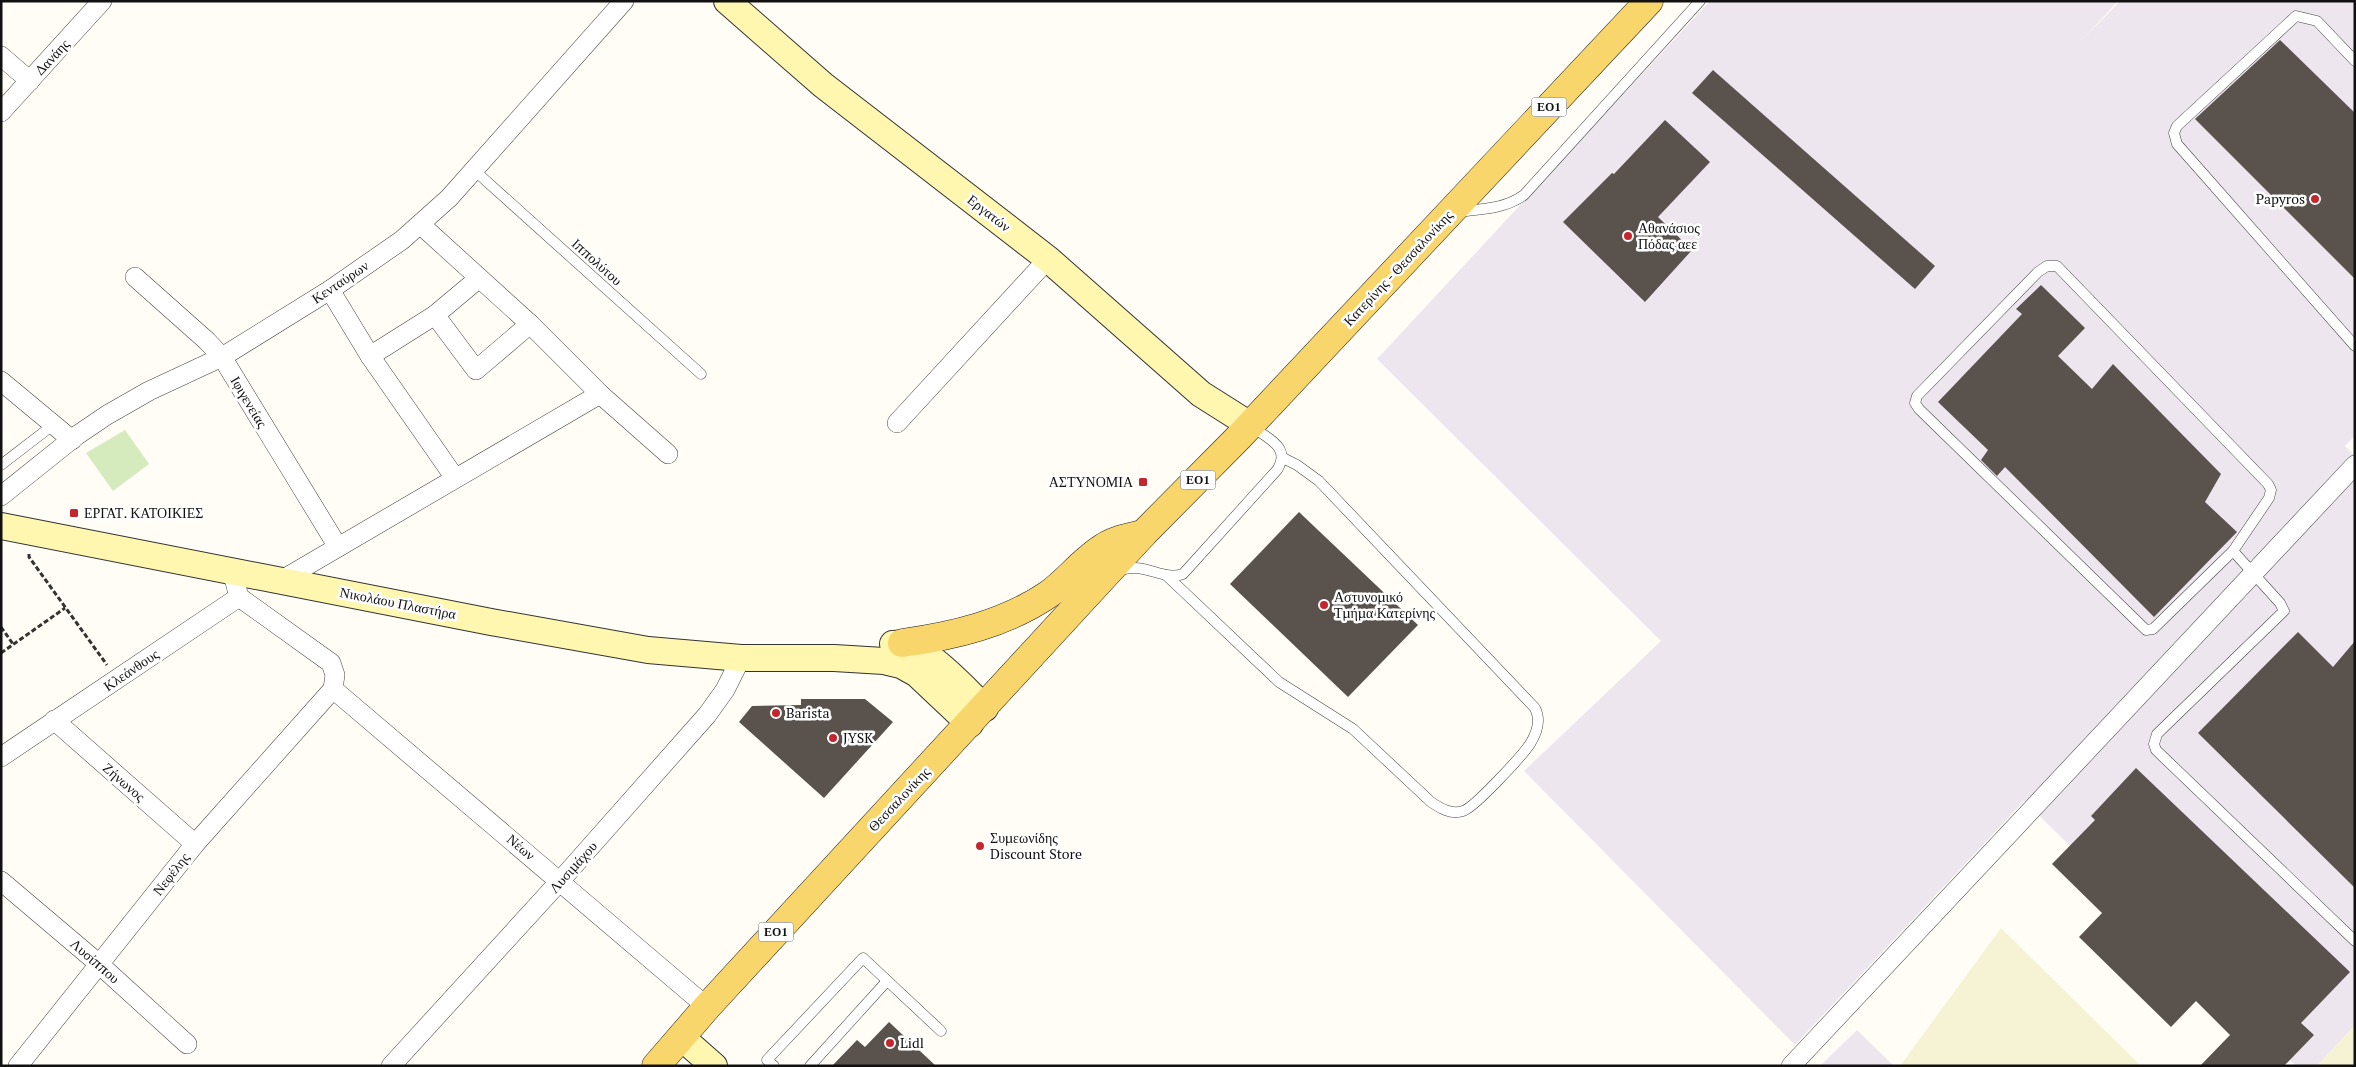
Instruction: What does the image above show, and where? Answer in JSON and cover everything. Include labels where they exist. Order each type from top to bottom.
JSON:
[{"type":"main road","name":"Εργατών","points":[[727,1],[823,84],[1048,259],[1201,394],[1250,425]]},
{"type":"main road","name":"Κατερίνης - Θεσσαλονίκης","points":[[1144,534],[1250,425],[1648,1]]},
{"type":"main road","name":"Νικολάου Πλαστήρα","points":[[1,526],[491,622],[648,650],[741,658],[873,660],[910,669],[977,716]]},
{"type":"main road","name":"Θεσσαλονίκης","points":[[656,1066],[707,1007],[1144,534]]},
{"type":"main road","points":[[902,643],[963,632],[1017,613],[1049,594],[1102,548],[1117,540],[1144,534]]},
{"type":"main road","points":[[902,643],[925,654],[977,716]]},
{"type":"main road","name":"Νικολάου Πλαστήρα","points":[[798,658],[902,643]]},
{"type":"main road","points":[[681,1037],[714,1066]]},
{"type":"street","name":"Δανάης","points":[[1,112],[102,1]]},
{"type":"street","name":"Κενταύρων","points":[[1,496],[107,415],[149,391],[222,357],[330,290],[402,240],[449,198],[624,1]]},
{"type":"street","points":[[1,56],[30,81]]},
{"type":"street","points":[[420,225],[530,324],[600,394],[668,454]]},
{"type":"street","points":[[897,424],[1048,259]]},
{"type":"street","name":"Ιφιγενείας","points":[[135,277],[207,341],[222,357],[338,547]]},
{"type":"street","points":[[370,356],[435,315],[478,279]]},
{"type":"street","points":[[330,290],[370,356],[455,478]]},
{"type":"street","points":[[435,315],[476,370],[530,324]]},
{"type":"street","points":[[1,380],[72,440]]},
{"type":"street","points":[[282,580],[600,394]]},
{"type":"street","points":[[1791,1066],[2355,465]]},
{"type":"street","points":[[232,571],[239,597],[331,663],[335,676],[333,689]]},
{"type":"street","name":"Κλεάνθους","points":[[1,756],[239,597]]},
{"type":"street","name":"Λυσιμάχου","points":[[391,1066],[560,881],[707,715],[725,690],[741,658]]},
{"type":"street","name":"Νεφέλης","points":[[18,1066],[195,844],[333,689]]},
{"type":"street","name":"Νέων","points":[[333,689],[707,1007]]},
{"type":"street","name":"Ζήνωνος","points":[[54,720],[195,844]]},
{"type":"street","name":"Λυσίππου","points":[[1,881],[100,964],[187,1044]]},
{"type":"lane","points":[[1449,213],[1502,206],[1515,202],[1700,1]]},
{"type":"lane","points":[[2355,61],[2317,21],[2296,16],[2177,126],[2174,133],[2177,144],[2355,346]]},
{"type":"lane","name":"Ιππολύτου","points":[[474,170],[701,374]]},
{"type":"lane","points":[[2047,266],[2057,266],[2268,484],[2271,490],[2269,498],[2233,551],[2153,629],[2146,630],[1919,410],[1915,403],[1917,396],[2038,272],[2047,266]]},
{"type":"lane","points":[[1,466],[53,425]]},
{"type":"lane","points":[[1166,575],[1279,682],[1353,729],[1431,802],[1439,807],[1456,812],[1472,806],[1530,744],[1538,720],[1535,708],[1319,481],[1283,458],[1279,447],[1250,425]]},
{"type":"lane","points":[[1106,576],[1131,566],[1175,577],[1183,574],[1277,470],[1283,458]]},
{"type":"lane","points":[[2233,551],[2280,603],[2284,611],[2157,734],[2154,744],[2156,750],[2355,941]]},
{"type":"lane","points":[[774,1066],[768,1060],[863,958],[941,1031]]},
{"type":"lane","points":[[810,1066],[887,981]]},
{"type":"path","points":[[33,532],[28,557],[117,680]]},
{"type":"path","points":[[1,653],[66,608]]},
{"type":"path","points":[[1,627],[13,644]]},
{"type":"shaded area","points":[[1710,1],[2118,1],[2083,39],[2120,1],[2355,1],[2355,436],[2345,446],[2355,456],[2355,1025],[2317,1066],[2296,1066],[2024,801],[1795,1045],[1524,771],[1661,641],[1377,359]]},
{"type":"shaded area","points":[[2001,928],[2141,1066],[1900,1066]]},
{"type":"shaded area","points":[[2355,1025],[2355,1066],[2317,1066]]},
{"type":"shaded area","points":[[1857,1030],[1894,1066],[1820,1066]]},
{"type":"green space","points":[[125,430],[149,464],[113,491],[86,453]]},
{"type":"building","name":"Papyros","points":[[2280,40],[2355,113],[2355,279],[2195,119]]},
{"type":"building","points":[[1713,70],[1935,266],[1915,289],[1692,93]]},
{"type":"building","name":"Αθανάσιος Πόδας αεε","points":[[1665,120],[1710,162],[1658,217],[1692,250],[1645,302],[1563,222],[1612,173],[1614,174]]},
{"type":"building","points":[[2041,285],[2085,328],[2058,356],[2092,389],[2113,364],[2221,474],[2205,502],[2237,532],[2154,617],[2005,467],[1997,476],[1981,460],[1988,450],[1938,402],[2022,314],[2016,309]]},
{"type":"building","name":"Αστυνομικό Τμήμα Κατερίνης","points":[[1299,512],[1418,625],[1348,697],[1230,584]]},
{"type":"building","points":[[2298,632],[2333,667],[2355,641],[2355,888],[2198,733]]},
{"type":"building","name":"JYSK","points":[[801,699],[865,699],[893,722],[824,798],[739,722],[752,706],[801,705]]},
{"type":"building","points":[[2136,768],[2350,972],[2301,1023],[2314,1035],[2284,1066],[2200,1066],[2230,1035],[2196,1001],[2171,1027],[2079,937],[2102,913],[2052,864],[2095,820],[2091,816]]},
{"type":"building","name":"Lidl","points":[[889,1022],[936,1066],[832,1066],[857,1040],[865,1047]]},
{"type":"place","name":"Papyros","points":[[2315,199]]},
{"type":"place","name":"Αθανάσιος Πόδας αεε","points":[[1628,236]]},
{"type":"place","name":"ΑΣΤΥΝΟΜΙΑ","points":[[1143,482]]},
{"type":"place","name":"ΕΡΓΑΤ. ΚΑΤΟΙΚΙΕΣ","points":[[74,513]]},
{"type":"place","name":"Αστυνομικό Τμήμα Κατερίνης","points":[[1324,605]]},
{"type":"place","name":"Barista","points":[[776,713]]},
{"type":"place","name":"JYSK","points":[[833,738]]},
{"type":"place","name":"Συμεωνίδης Discount Store","points":[[980,846]]},
{"type":"place","name":"Lidl","points":[[890,1043]]}]
